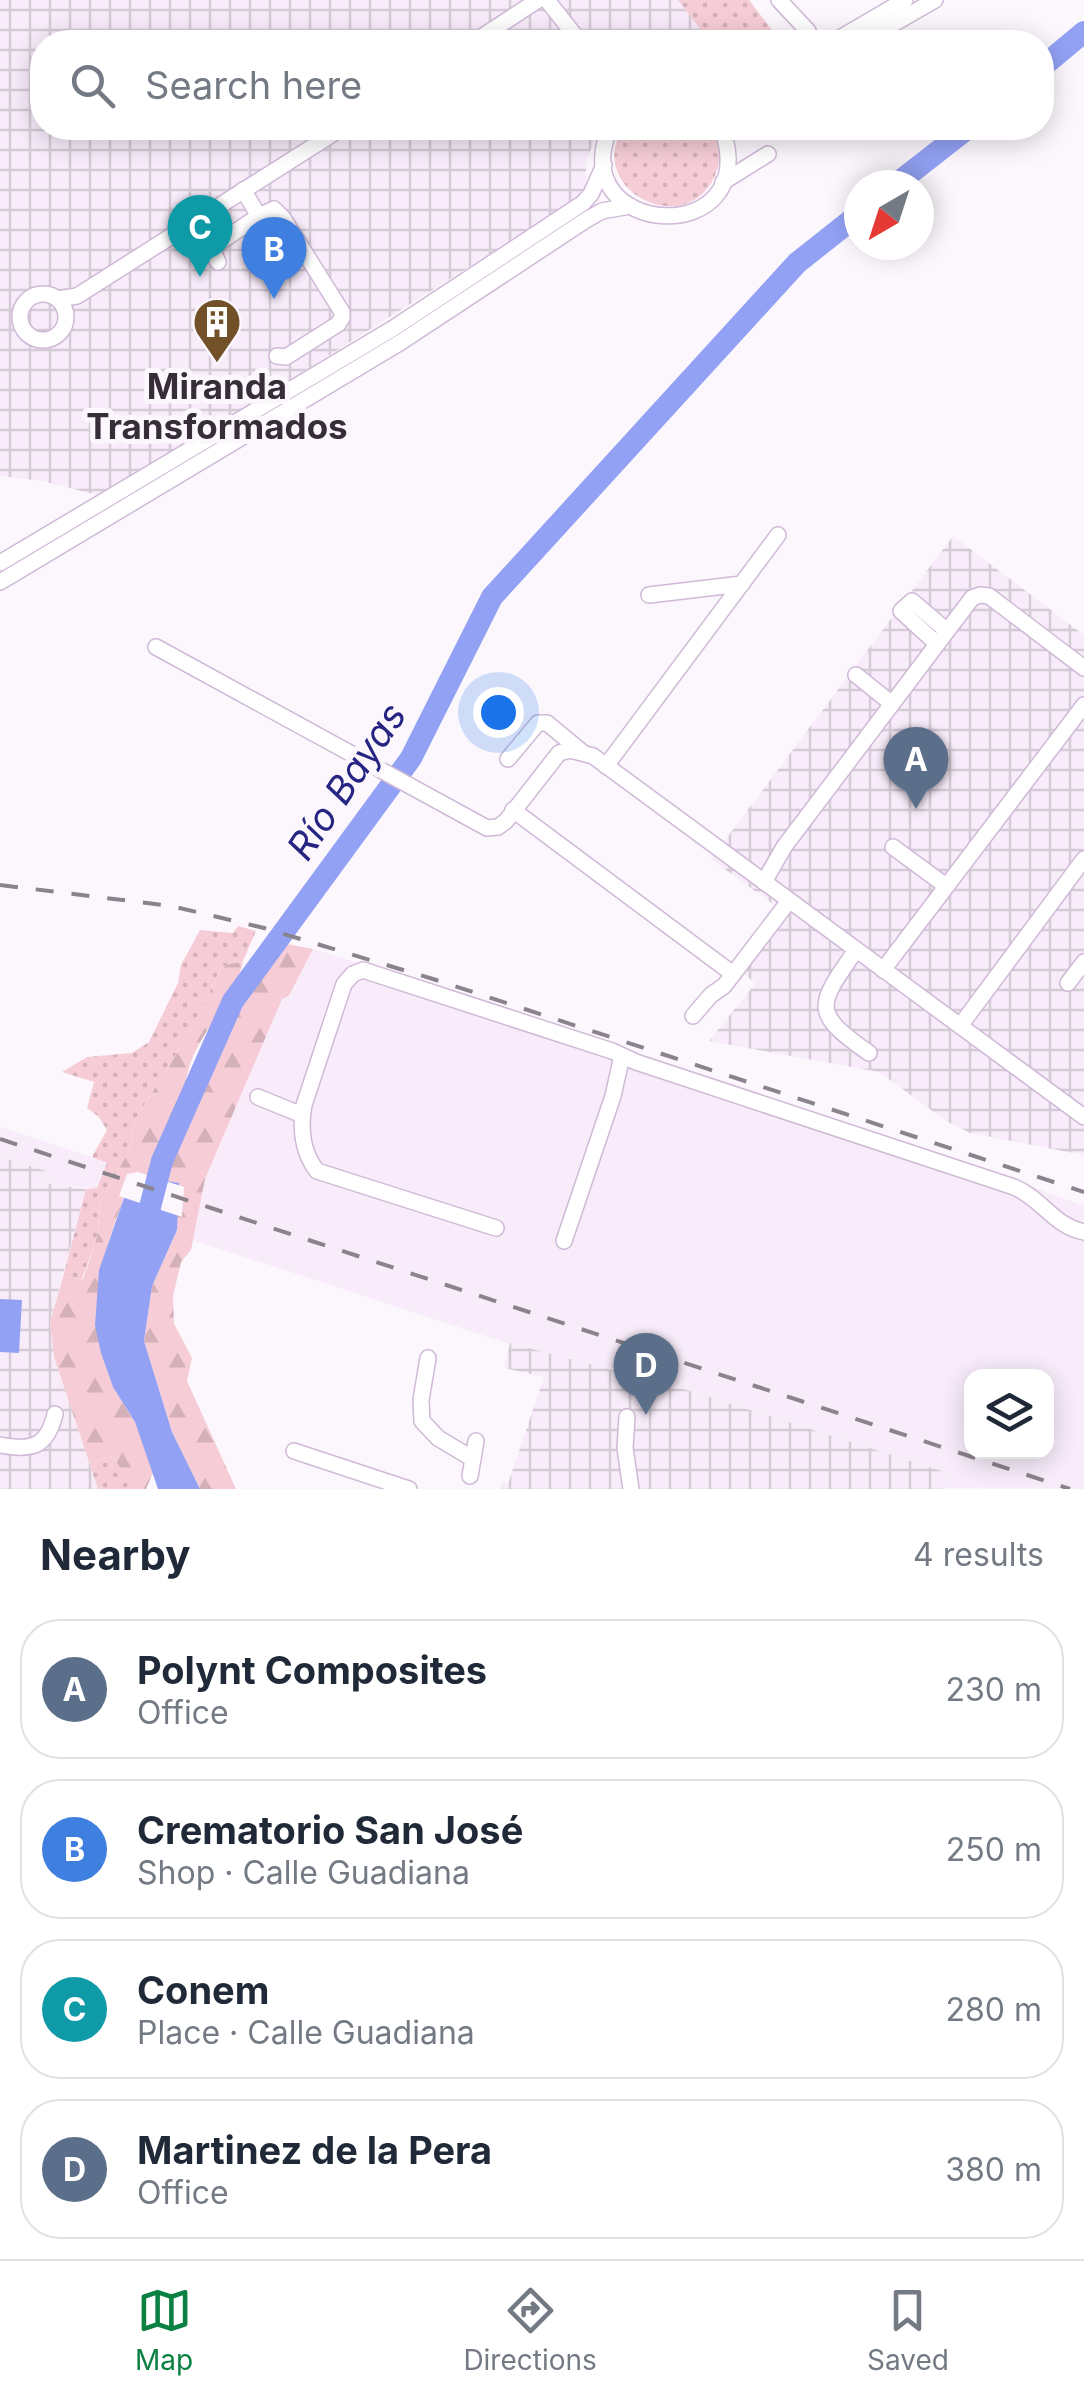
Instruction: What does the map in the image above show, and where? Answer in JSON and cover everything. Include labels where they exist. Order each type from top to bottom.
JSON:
[{"type":"street","points":[[492,30],[538,0]]},
{"type":"street","points":[[547,0],[571,30]]},
{"type":"street","points":[[854,30],[905,0]]},
{"type":"street","points":[[883,30],[935,0]]},
{"type":"street","points":[[781,1],[807,30]]},
{"type":"street","points":[[76,296],[66,314],[64,328],[48,340],[34,338],[23,328],[20,313],[28,299],[43,294],[58,299],[76,296],[323,140]]},
{"type":"street","points":[[606,140],[604,166],[610,182],[630,206],[650,216],[676,217],[703,206],[723,182],[768,154]]},
{"type":"street","points":[[723,182],[728,165],[726,140]]},
{"type":"street","points":[[728,147],[731,140]]},
{"type":"street","points":[[0,563],[392,330],[494,264],[583,203],[604,166]]},
{"type":"street","points":[[243,190],[259,216]]},
{"type":"street","points":[[0,582],[386,351],[586,220],[610,209],[630,206]]},
{"type":"street","points":[[218,262],[214,251],[217,244],[274,209],[284,218],[342,312],[342,318],[286,356],[278,356]]},
{"type":"street","points":[[58,299],[66,314]]},
{"type":"street","points":[[606,766],[778,535]]},
{"type":"street","points":[[649,595],[742,584]]},
{"type":"street","points":[[764,882],[784,848],[972,598],[980,594],[989,596],[1084,668]]},
{"type":"street","points":[[156,647],[487,828],[498,826],[559,753],[582,752]]},
{"type":"street","points":[[856,675],[891,703]]},
{"type":"street","points":[[883,970],[1084,704]]},
{"type":"street","points":[[508,759],[538,722],[547,723],[1084,1118]]},
{"type":"street","points":[[513,810],[733,974]]},
{"type":"street","points":[[893,847],[946,886]]},
{"type":"street","points":[[960,1026],[1084,858]]},
{"type":"street","points":[[694,1016],[733,974],[789,900]]},
{"type":"street","points":[[856,950],[827,993],[824,1005],[833,1025],[869,1053]]},
{"type":"street","points":[[1068,983],[1084,962]]},
{"type":"street","points":[[496,1228],[317,1170],[306,1149],[302,1115],[344,984],[353,974],[362,970],[1014,1186],[1034,1197],[1064,1225],[1084,1232]]},
{"type":"street","points":[[564,1241],[613,1096],[622,1056]]},
{"type":"street","points":[[258,1097],[302,1115]]},
{"type":"street","points":[[428,1358],[422,1421],[438,1438],[472,1459]]},
{"type":"street","points":[[0,1445],[28,1448],[42,1442],[50,1434],[55,1414]]},
{"type":"street","points":[[627,1418],[625,1448],[630,1489]]},
{"type":"street","points":[[470,1476],[476,1441]]},
{"type":"street","points":[[294,1451],[409,1489]]},
{"type":"shaded area","points":[[0,0],[745,0],[766,30],[30,30],[30,140],[595,140],[586,160],[586,193],[105,497],[42,481],[0,476]]},
{"type":"shaded area","points":[[953,536],[1084,635],[1084,1155],[970,1133],[946,1121],[879,1072],[709,1041],[755,984],[744,973],[788,915],[711,859]]},
{"type":"shaded area","points":[[313,949],[509,1009],[946,1155],[1084,1206],[1084,1489],[944,1488],[947,1473],[687,1390],[510,1344],[193,1240],[205,1179],[282,998],[290,996]]},
{"type":"shaded area","points":[[0,1127],[107,1162],[97,1189],[45,1183],[46,1171],[0,1157]]},
{"type":"shaded area","points":[[0,1157],[46,1171],[45,1183],[86,1189],[50,1322],[54,1357],[98,1489],[0,1489]]},
{"type":"shaded area","points":[[510,1343],[687,1390],[948,1473],[944,1489],[500,1489],[502,1482],[508,1483],[510,1478],[544,1377],[504,1368]]},
{"type":"green space","points":[[678,0],[749,0],[772,30],[701,30]]},
{"type":"green space","points":[[619,140],[717,140],[719,161],[702,194],[684,204],[664,206],[644,200],[628,188],[617,171],[615,151]]},
{"type":"green space","points":[[238,926],[256,931],[243,961],[222,966],[194,1025],[135,1120],[129,1151],[100,1203],[98,1234],[82,1279],[63,1277],[86,1189],[97,1188],[107,1163],[92,1157],[107,1130],[87,1108],[94,1082],[62,1072],[87,1057],[132,1053],[149,1042],[200,930],[233,933]]},
{"type":"green space","points":[[287,944],[313,949],[289,996],[282,999],[205,1179],[191,1250],[181,1262],[173,1296],[174,1324],[192,1358],[187,1381],[236,1489],[200,1489],[172,1432],[144,1341],[152,1286],[177,1230],[131,1178],[105,1254],[97,1302],[102,1353],[111,1381],[135,1422],[153,1473],[146,1489],[134,1489],[113,1457],[89,1462],[54,1357],[50,1322],[63,1277],[83,1279],[98,1234],[100,1203],[129,1151],[135,1120],[194,1025],[222,966],[243,961],[232,992],[197,1048],[186,1080],[197,1081],[244,997]]},
{"type":"green space","points":[[113,1457],[134,1489],[98,1489],[89,1462]]},
{"type":"water","points":[[131,1178],[179,1183],[177,1230],[152,1286],[144,1341],[172,1432],[200,1489],[158,1489],[135,1422],[113,1387],[95,1325],[99,1270]]},
{"type":"water","points":[[0,1299],[22,1300],[19,1353],[0,1352]]},
{"type":"pier","points":[[138,1172],[184,1187],[182,1217],[119,1196],[127,1174]]},
{"type":"waterway","name":"Río Bayas","points":[[1054,57],[1084,32]]},
{"type":"waterway","name":"Río Bayas","points":[[914,170],[953,140]]},
{"type":"waterway","name":"Río Bayas","points":[[150,1207],[162,1161],[233,1001],[411,758],[492,597],[797,263],[844,226]]},
{"type":"railway","points":[[0,885],[171,906],[264,928],[433,979],[1084,1192]]},
{"type":"railway","points":[[0,1139],[1070,1489]]},
{"type":"place","name":"Conem","points":[[200,277]]},
{"type":"place","name":"Crematorio San José","points":[[274,299]]},
{"type":"place","name":"Miranda Transformados","points":[[217,364]]},
{"type":"place","name":"Polynt Composites","points":[[916,809]]},
{"type":"place","name":"Martinez de la Pera","points":[[646,1415]]}]
